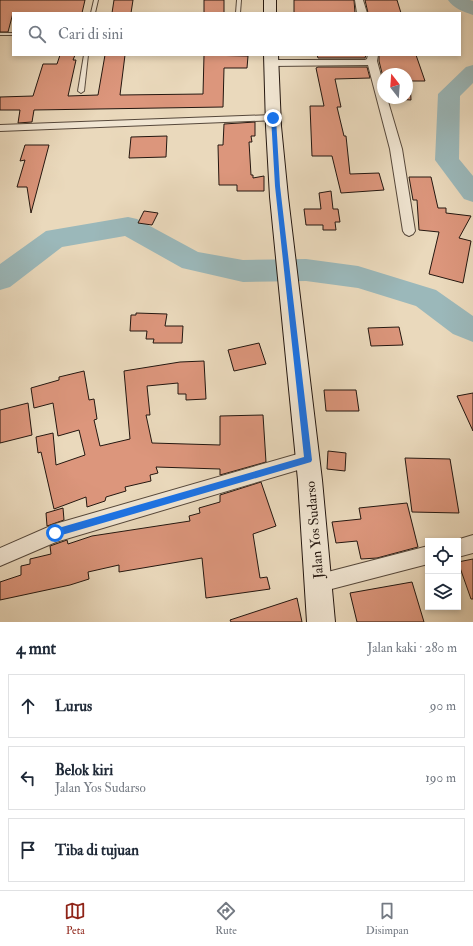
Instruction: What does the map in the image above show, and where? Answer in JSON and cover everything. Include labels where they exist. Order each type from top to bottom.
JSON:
[{"type":"street","points":[[270,0],[270,12]]},
{"type":"street","points":[[359,0],[362,12]]},
{"type":"street","points":[[271,59],[366,63],[372,58],[396,149],[409,231]]},
{"type":"street","name":"Jalan Yos Sudarso","points":[[271,59],[273,118],[282,228],[308,460],[320,582],[321,622]]},
{"type":"street","points":[[0,128],[273,118]]},
{"type":"street","points":[[0,557],[55,533],[308,460]]},
{"type":"street","points":[[461,547],[473,544]]},
{"type":"street","points":[[320,582],[425,556]]},
{"type":"lane","points":[[93,12],[96,0]]},
{"type":"lane","points":[[238,12],[239,0]]},
{"type":"lane","points":[[0,34],[12,34]]},
{"type":"lane","points":[[81,91],[86,56]]},
{"type":"building","points":[[0,0],[85,0],[82,12],[12,12],[8,32],[0,32]]},
{"type":"building","points":[[114,0],[133,0],[131,12],[112,12]]},
{"type":"building","points":[[204,0],[224,0],[224,12],[204,12]]},
{"type":"building","points":[[294,0],[354,0],[355,12],[294,12]]},
{"type":"building","points":[[365,0],[397,0],[401,12],[368,12]]},
{"type":"building","points":[[60,56],[75,56],[73,60],[76,60],[68,96],[98,95],[105,56],[125,56],[120,95],[203,94],[204,56],[248,56],[247,68],[224,68],[223,107],[34,110],[32,122],[18,123],[20,110],[0,110],[0,97],[33,96],[43,64],[57,64]]},
{"type":"building","points":[[317,56],[366,56],[365,58],[318,58]]},
{"type":"building","points":[[379,56],[416,56],[425,81],[413,81],[413,68],[381,68]]},
{"type":"building","points":[[367,67],[370,78],[335,79],[341,107],[337,107],[344,136],[346,136],[350,174],[379,173],[384,190],[341,193],[332,156],[312,156],[310,106],[324,106],[316,68]]},
{"type":"building","points":[[255,122],[255,136],[251,136],[252,142],[249,142],[251,175],[253,175],[253,178],[264,176],[264,191],[237,191],[237,185],[219,185],[218,145],[223,145],[224,124]]},
{"type":"building","points":[[167,136],[166,157],[129,158],[131,137]]},
{"type":"building","points":[[25,145],[49,145],[31,213],[27,187],[17,187],[25,160],[20,161]]},
{"type":"building","points":[[409,177],[431,177],[438,208],[446,208],[446,213],[471,216],[459,238],[471,241],[463,283],[429,274],[439,232],[419,230],[417,200],[413,200]]},
{"type":"building","points":[[331,191],[333,209],[338,209],[340,222],[335,222],[336,230],[323,230],[323,225],[306,225],[304,209],[321,209],[319,193]]},
{"type":"building","points":[[144,211],[158,213],[152,225],[138,223]]},
{"type":"building","points":[[136,313],[167,314],[165,326],[183,326],[182,343],[153,343],[154,339],[146,339],[147,331],[130,331],[131,315],[136,315]]},
{"type":"building","points":[[399,327],[403,345],[371,346],[368,328]]},
{"type":"building","points":[[259,343],[266,364],[234,371],[228,350]]},
{"type":"building","points":[[204,361],[206,399],[186,400],[186,394],[178,394],[178,383],[147,386],[150,415],[146,415],[152,443],[220,445],[220,416],[263,415],[266,462],[220,475],[220,469],[156,467],[158,473],[150,475],[151,481],[125,487],[126,491],[106,497],[105,501],[87,507],[86,497],[54,509],[41,452],[38,453],[36,437],[53,433],[56,465],[85,455],[79,430],[58,436],[53,403],[34,408],[31,388],[59,380],[59,377],[84,371],[89,400],[94,399],[97,419],[94,420],[100,446],[130,439],[124,371],[180,362]]},
{"type":"building","points":[[324,390],[356,390],[359,411],[326,411]]},
{"type":"building","points":[[473,393],[473,431],[457,396]]},
{"type":"building","points":[[28,403],[32,435],[0,443],[0,410]]},
{"type":"building","points":[[328,451],[346,453],[345,471],[327,469]]},
{"type":"building","points":[[405,458],[450,459],[459,513],[412,512]]},
{"type":"building","points":[[261,482],[276,526],[253,534],[260,578],[267,577],[270,589],[206,598],[202,558],[119,572],[119,565],[88,572],[89,579],[70,585],[0,600],[0,582],[21,575],[21,566],[30,564],[30,559],[51,554],[50,546],[67,540],[68,544],[92,536],[190,521],[189,516],[200,513],[199,508],[220,502],[220,495]]},
{"type":"building","points":[[407,503],[418,547],[377,558],[361,559],[357,541],[336,543],[332,522],[361,519],[359,508]]},
{"type":"building","points":[[63,508],[64,520],[47,526],[46,513]]},
{"type":"building","points":[[473,559],[473,599],[471,599],[461,571],[461,561]]},
{"type":"building","points":[[412,582],[424,622],[357,622],[350,593]]},
{"type":"building","points":[[297,598],[302,622],[231,622],[230,620]]},
{"type":"waterway","points":[[457,0],[473,9]]},
{"type":"waterway","points":[[473,71],[449,94],[447,160],[473,193]]},
{"type":"waterway","points":[[0,279],[55,238],[128,226],[192,261],[243,271],[306,270],[358,277],[426,298],[463,325],[473,330]]},
{"type":"route","points":[[55,533],[308,460],[278,186],[273,118]]}]
